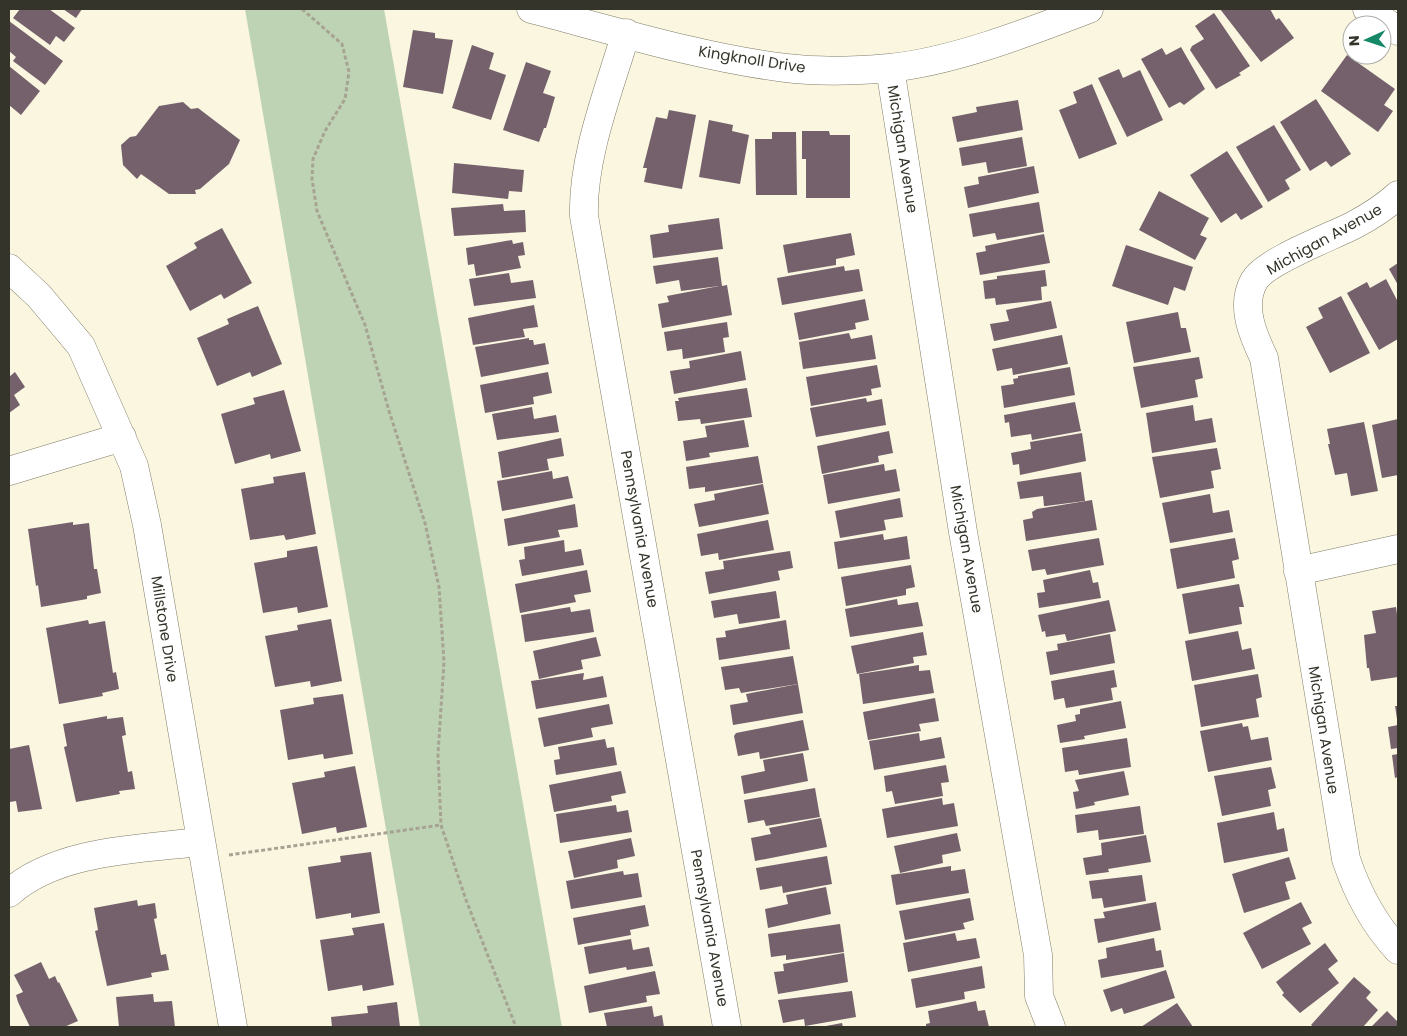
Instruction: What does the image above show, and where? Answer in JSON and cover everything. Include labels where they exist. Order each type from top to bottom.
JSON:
[{"type":"street","name":"Kingknoll Drive","points":[[531,9],[719,56],[786,68],[831,70],[890,68],[956,54],[1037,29],[1089,9]]},
{"type":"street","points":[[1367,9],[1398,31]]},
{"type":"street","name":"Pennsylvania Avenue","points":[[626,33],[590,160],[584,198],[584,216],[727,1027]]},
{"type":"street","name":"Michigan Avenue","points":[[890,68],[962,522],[1038,956],[1039,996],[1051,1027]]},
{"type":"street","name":"Michigan Avenue","points":[[1398,195],[1356,224],[1272,265],[1254,280],[1247,303],[1252,332],[1264,358],[1346,858],[1354,884],[1366,906],[1398,950]]},
{"type":"street","name":"Millstone Drive","points":[[9,268],[39,296],[81,346],[134,466],[147,525],[233,1027]]},
{"type":"street","points":[[9,471],[122,438]]},
{"type":"street","points":[[1298,572],[1398,549]]},
{"type":"street","points":[[9,893],[16,886],[38,874],[67,862],[104,853],[202,850]]},
{"type":"path","points":[[302,9],[342,44],[349,72],[345,98],[325,131],[312,159],[312,179],[317,211],[365,324],[389,411],[425,523],[439,587],[444,662],[438,754],[441,825],[466,900],[516,1027]]},
{"type":"path","points":[[202,850],[441,825]]},
{"type":"green space","points":[[245,9],[384,9],[562,1027],[420,1027]]},
{"type":"building","points":[[20,9],[49,9],[75,28],[64,42],[56,36],[50,45],[13,18]]},
{"type":"building","points":[[63,9],[82,9],[76,18]]},
{"type":"building","points":[[1220,9],[1270,9],[1276,20],[1279,18],[1294,38],[1261,62]]},
{"type":"building","points":[[1214,13],[1250,66],[1239,73],[1241,75],[1216,89],[1190,50],[1192,46],[1204,39],[1195,26]]},
{"type":"building","points":[[9,21],[63,61],[45,85],[13,61],[16,57],[9,51]]},
{"type":"building","points":[[413,30],[435,33],[435,38],[453,40],[443,94],[403,87]]},
{"type":"building","points":[[472,45],[494,53],[489,69],[506,75],[491,120],[452,108]]},
{"type":"building","points":[[1181,47],[1205,89],[1184,105],[1180,102],[1169,108],[1141,59],[1162,48],[1166,55]]},
{"type":"building","points":[[526,62],[551,71],[543,93],[555,97],[546,128],[544,128],[539,142],[503,130]]},
{"type":"building","points":[[1342,62],[1342,65],[1361,65],[1395,89],[1384,105],[1393,111],[1378,132],[1321,91]]},
{"type":"building","points":[[9,66],[40,91],[21,115],[9,105]]},
{"type":"building","points":[[1119,69],[1123,78],[1140,70],[1163,120],[1127,137],[1098,78]]},
{"type":"building","points":[[1092,84],[1117,144],[1079,159],[1059,110],[1077,103],[1073,92]]},
{"type":"building","points":[[1316,99],[1351,154],[1331,167],[1326,161],[1310,171],[1280,122]]},
{"type":"building","points":[[1018,100],[1023,130],[957,142],[952,117],[977,112],[976,107]]},
{"type":"building","points":[[183,102],[191,109],[198,108],[240,140],[229,164],[200,189],[195,190],[196,194],[169,194],[141,174],[137,179],[123,165],[121,145],[130,137],[136,136],[159,106]]},
{"type":"building","points":[[669,110],[696,115],[682,189],[644,182],[647,168],[643,168],[656,117],[667,119]]},
{"type":"building","points":[[709,120],[733,125],[732,131],[749,135],[740,184],[699,177]]},
{"type":"building","points":[[1274,125],[1301,170],[1285,180],[1290,189],[1268,202],[1236,147]]},
{"type":"building","points":[[802,131],[829,131],[830,135],[850,135],[850,198],[806,198],[806,159],[802,159]]},
{"type":"building","points":[[772,132],[796,132],[797,195],[756,195],[755,139],[772,139]]},
{"type":"building","points":[[1022,137],[1027,166],[988,173],[986,162],[962,166],[959,148]]},
{"type":"building","points":[[1227,151],[1263,207],[1241,220],[1236,213],[1221,223],[1190,175]]},
{"type":"building","points":[[454,163],[524,170],[522,192],[509,191],[508,199],[452,193]]},
{"type":"building","points":[[1034,166],[1039,193],[968,208],[964,187],[979,184],[978,177]]},
{"type":"building","points":[[1159,191],[1209,218],[1200,235],[1207,238],[1195,260],[1139,230]]},
{"type":"building","points":[[1039,202],[1044,232],[997,240],[995,233],[973,237],[969,214]]},
{"type":"building","points":[[503,204],[504,211],[525,210],[526,232],[454,236],[451,208]]},
{"type":"building","points":[[719,218],[723,249],[653,258],[650,235],[669,232],[668,225]]},
{"type":"building","points":[[222,228],[252,283],[224,299],[221,294],[190,311],[166,266],[197,248],[194,243]]},
{"type":"building","points":[[851,233],[855,255],[836,259],[836,265],[788,273],[783,245]]},
{"type":"building","points":[[1044,234],[1050,263],[980,275],[976,253],[986,251],[985,246]]},
{"type":"building","points":[[512,240],[513,244],[523,242],[525,255],[518,256],[521,268],[476,276],[474,264],[468,265],[466,248]]},
{"type":"building","points":[[1126,245],[1193,267],[1185,291],[1174,287],[1168,305],[1112,286]]},
{"type":"building","points":[[718,257],[722,286],[727,285],[732,315],[662,328],[658,304],[669,302],[667,296],[719,286],[681,291],[679,280],[656,284],[653,266]]},
{"type":"building","points":[[1398,263],[1398,285],[1389,269]]},
{"type":"building","points":[[844,266],[845,271],[859,269],[863,291],[782,305],[777,278]]},
{"type":"building","points":[[1045,270],[1047,286],[1041,287],[1042,300],[996,305],[995,298],[985,299],[983,281],[997,279],[997,276]]},
{"type":"building","points":[[509,273],[511,283],[533,280],[536,298],[474,306],[469,279]]},
{"type":"building","points":[[1386,279],[1398,302],[1398,339],[1379,350],[1347,293],[1367,282],[1370,288]]},
{"type":"building","points":[[1341,296],[1370,353],[1330,373],[1306,327],[1323,318],[1318,308]]},
{"type":"building","points":[[865,299],[869,320],[855,323],[856,329],[799,340],[794,313]]},
{"type":"building","points":[[1051,301],[1057,328],[994,341],[990,324],[1009,321],[1006,310]]},
{"type":"building","points":[[534,305],[538,327],[523,329],[525,337],[473,345],[468,318]]},
{"type":"building","points":[[258,306],[282,364],[252,377],[250,372],[217,386],[197,338],[229,324],[227,319]]},
{"type":"building","points":[[1178,312],[1181,328],[1186,328],[1191,352],[1134,363],[1126,322]]},
{"type":"building","points":[[727,322],[729,337],[723,338],[725,352],[683,359],[682,349],[667,351],[664,332]]},
{"type":"building","points":[[849,333],[851,339],[872,335],[876,359],[803,369],[799,342]]},
{"type":"building","points":[[1062,335],[1068,364],[1013,375],[1012,368],[997,371],[992,349]]},
{"type":"building","points":[[529,338],[529,340],[533,340],[534,345],[545,343],[549,364],[481,377],[475,347]]},
{"type":"building","points":[[741,351],[746,380],[674,394],[670,371],[690,368],[689,361]]},
{"type":"building","points":[[1199,357],[1203,378],[1195,380],[1198,397],[1141,408],[1133,367]]},
{"type":"building","points":[[877,365],[881,387],[871,389],[872,395],[811,406],[806,377]]},
{"type":"building","points":[[1070,367],[1075,395],[1004,408],[1001,386],[1014,384],[1013,379],[1018,378],[1018,376]]},
{"type":"building","points":[[15,372],[25,387],[14,395],[20,405],[9,413],[9,377]]},
{"type":"building","points":[[548,372],[552,393],[533,397],[534,404],[485,413],[480,385]]},
{"type":"building","points":[[747,388],[752,417],[701,424],[700,419],[678,421],[675,401],[679,401],[678,398]]},
{"type":"building","points":[[284,390],[301,451],[271,459],[270,454],[235,464],[221,414],[255,404],[253,398]]},
{"type":"building","points":[[866,398],[867,402],[882,399],[886,425],[816,437],[810,408]]},
{"type":"building","points":[[1075,402],[1081,431],[1032,440],[1031,434],[1011,437],[1009,422],[1005,423],[1004,415]]},
{"type":"building","points":[[1193,405],[1195,421],[1212,418],[1216,442],[1152,453],[1146,413]]},
{"type":"building","points":[[532,407],[534,419],[556,415],[559,432],[497,440],[492,414]]},
{"type":"building","points":[[1398,419],[1398,475],[1382,478],[1372,425]]},
{"type":"building","points":[[744,420],[749,447],[709,453],[710,457],[686,461],[683,441],[707,437],[705,426]]},
{"type":"building","points":[[1364,422],[1378,491],[1351,496],[1347,473],[1335,475],[1328,444],[1330,444],[1327,429]]},
{"type":"building","points":[[889,431],[893,453],[878,456],[879,462],[822,474],[817,446]]},
{"type":"building","points":[[1082,433],[1086,461],[1020,475],[1019,464],[1013,465],[1011,453],[1031,449],[1030,442]]},
{"type":"building","points":[[561,438],[564,456],[547,459],[549,470],[502,478],[498,452]]},
{"type":"building","points":[[1217,448],[1221,469],[1211,471],[1214,488],[1160,498],[1152,457]]},
{"type":"building","points":[[758,456],[763,483],[705,492],[705,487],[689,489],[686,467]]},
{"type":"building","points":[[884,464],[885,471],[896,469],[900,491],[828,504],[823,475]]},
{"type":"building","points":[[552,471],[553,479],[568,476],[573,498],[502,511],[497,481]]},
{"type":"building","points":[[305,472],[316,534],[286,540],[284,535],[250,540],[241,489],[274,483],[273,477]]},
{"type":"building","points":[[1081,472],[1085,501],[1044,506],[1043,496],[1020,499],[1017,482]]},
{"type":"building","points":[[763,484],[769,514],[699,527],[694,504],[715,500],[714,494]]},
{"type":"building","points":[[1210,494],[1213,513],[1229,510],[1233,532],[1170,543],[1162,503]]},
{"type":"building","points":[[900,498],[903,517],[884,520],[886,530],[840,538],[835,511]]},
{"type":"building","points":[[1092,500],[1097,530],[1026,541],[1023,520],[1033,518],[1032,512],[1037,509]]},
{"type":"building","points":[[575,504],[578,527],[558,530],[560,537],[508,546],[504,519]]},
{"type":"building","points":[[768,520],[774,550],[719,560],[718,553],[701,556],[697,534]]},
{"type":"building","points":[[73,522],[73,525],[89,523],[94,569],[97,569],[101,593],[87,596],[87,599],[41,607],[28,529]]},
{"type":"building","points":[[883,534],[884,540],[907,536],[910,559],[838,569],[834,542]]},
{"type":"building","points":[[1099,538],[1104,565],[1047,575],[1045,569],[1032,571],[1028,550]]},
{"type":"building","points":[[1235,538],[1239,559],[1232,561],[1235,578],[1177,589],[1170,549]]},
{"type":"building","points":[[564,540],[565,552],[581,549],[584,565],[522,576],[519,560],[525,559],[524,547]]},
{"type":"building","points":[[317,546],[328,607],[298,613],[297,607],[263,613],[254,563],[287,557],[287,551]]},
{"type":"building","points":[[790,551],[793,568],[778,571],[780,580],[709,594],[705,572],[724,569],[723,561]]},
{"type":"building","points":[[911,565],[915,587],[906,589],[906,595],[846,606],[841,577]]},
{"type":"building","points":[[587,570],[591,592],[574,595],[576,602],[520,613],[515,584]]},
{"type":"building","points":[[1090,570],[1093,583],[1098,582],[1101,598],[1039,608],[1037,593],[1045,592],[1043,580]]},
{"type":"building","points":[[1239,584],[1244,607],[1239,607],[1242,624],[1189,634],[1182,594]]},
{"type":"building","points":[[776,591],[780,618],[739,624],[737,614],[714,618],[711,601]]},
{"type":"building","points":[[897,599],[898,605],[918,602],[923,626],[850,637],[845,609]]},
{"type":"building","points":[[1109,600],[1116,631],[1067,641],[1065,634],[1046,637],[1045,631],[1042,632],[1038,615]]},
{"type":"building","points":[[570,607],[571,612],[590,609],[594,632],[525,642],[521,615]]},
{"type":"building","points":[[1396,607],[1398,621],[1398,677],[1371,681],[1369,668],[1367,668],[1364,635],[1376,633],[1372,611]]},
{"type":"building","points":[[331,619],[342,681],[311,687],[310,681],[275,687],[265,636],[298,630],[297,625]]},
{"type":"building","points":[[88,620],[89,624],[105,621],[113,673],[116,672],[119,689],[102,693],[103,696],[59,704],[46,628]]},
{"type":"building","points":[[786,620],[790,649],[719,660],[716,638],[726,637],[725,631]]},
{"type":"building","points":[[1238,631],[1242,650],[1251,648],[1255,669],[1192,681],[1185,641]]},
{"type":"building","points":[[923,632],[927,655],[913,657],[914,663],[857,674],[851,646]]},
{"type":"building","points":[[1110,634],[1115,663],[1050,675],[1046,652],[1058,650],[1057,644]]},
{"type":"building","points":[[596,637],[601,656],[581,660],[583,669],[539,679],[533,651]]},
{"type":"building","points":[[793,656],[798,684],[741,693],[739,688],[725,690],[721,667]]},
{"type":"building","points":[[919,665],[919,671],[930,670],[934,693],[863,704],[859,674]]},
{"type":"building","points":[[1114,670],[1117,687],[1111,688],[1113,700],[1066,708],[1064,698],[1054,700],[1051,681]]},
{"type":"building","points":[[584,673],[583,680],[603,676],[607,697],[536,709],[531,681]]},
{"type":"building","points":[[1258,674],[1262,697],[1256,699],[1259,717],[1201,727],[1194,685]]},
{"type":"building","points":[[798,684],[803,713],[733,725],[730,705],[748,702],[746,694]]},
{"type":"building","points":[[343,694],[353,754],[324,759],[323,754],[288,760],[280,710],[314,704],[313,698]]},
{"type":"building","points":[[935,698],[939,721],[919,724],[921,731],[868,740],[863,712]]},
{"type":"building","points":[[1121,701],[1126,728],[1084,736],[1085,739],[1060,743],[1057,725],[1076,721],[1075,715],[1080,714],[1080,709]]},
{"type":"building","points":[[609,704],[613,724],[591,728],[593,737],[544,747],[538,718]]},
{"type":"building","points":[[1395,706],[1398,706],[1398,719],[1397,719]]},
{"type":"building","points":[[107,716],[107,719],[123,717],[126,735],[122,736],[128,772],[132,771],[135,789],[119,791],[120,794],[76,802],[64,747],[67,746],[63,724]]},
{"type":"building","points":[[803,720],[809,750],[760,759],[759,752],[738,756],[734,736],[736,733]]},
{"type":"building","points":[[1242,723],[1243,727],[1248,726],[1251,740],[1268,737],[1272,760],[1208,772],[1200,731]]},
{"type":"building","points":[[1398,725],[1398,748],[1391,749],[1388,727]]},
{"type":"building","points":[[919,733],[920,741],[941,737],[945,758],[874,770],[869,741]]},
{"type":"building","points":[[1127,738],[1131,767],[1079,775],[1078,770],[1065,772],[1062,748]]},
{"type":"building","points":[[605,739],[607,748],[614,747],[617,765],[556,775],[554,760],[560,759],[558,747]]},
{"type":"building","points":[[29,745],[42,809],[18,812],[16,801],[10,802],[9,749]]},
{"type":"building","points":[[803,753],[808,781],[744,794],[741,776],[765,771],[763,760]]},
{"type":"building","points":[[1398,754],[1398,777],[1395,778],[1392,755]]},
{"type":"building","points":[[946,765],[949,782],[941,783],[943,796],[895,804],[892,791],[886,792],[884,776]]},
{"type":"building","points":[[355,766],[367,827],[337,833],[336,827],[302,834],[292,783],[325,777],[324,772]]},
{"type":"building","points":[[1271,767],[1276,788],[1268,790],[1271,806],[1222,816],[1214,776]]},
{"type":"building","points":[[621,771],[626,793],[611,796],[612,801],[554,812],[549,785]]},
{"type":"building","points":[[1124,771],[1129,795],[1094,802],[1095,805],[1076,809],[1073,792],[1079,791],[1075,780]]},
{"type":"building","points":[[815,788],[820,817],[766,826],[764,820],[748,823],[744,800]]},
{"type":"building","points":[[942,798],[943,805],[954,803],[958,826],[887,838],[882,809]]},
{"type":"building","points":[[616,805],[617,812],[628,810],[632,832],[560,843],[556,814]]},
{"type":"building","points":[[1140,806],[1144,834],[1099,840],[1098,830],[1077,833],[1075,815]]},
{"type":"building","points":[[1274,812],[1277,830],[1284,828],[1288,851],[1224,863],[1217,823]]},
{"type":"building","points":[[821,818],[827,847],[755,861],[751,838],[771,834],[769,828]]},
{"type":"building","points":[[957,833],[961,851],[942,855],[943,863],[900,873],[894,846]]},
{"type":"building","points":[[1146,835],[1151,862],[1108,869],[1109,872],[1086,875],[1083,858],[1102,855],[1101,843]]},
{"type":"building","points":[[631,838],[635,856],[617,860],[618,868],[574,878],[568,851]]},
{"type":"building","points":[[371,852],[380,913],[351,918],[351,913],[316,919],[308,867],[341,862],[340,856]]},
{"type":"building","points":[[827,856],[832,884],[783,893],[782,886],[760,890],[756,868]]},
{"type":"building","points":[[1289,857],[1296,879],[1285,882],[1290,899],[1244,913],[1232,874]]},
{"type":"building","points":[[951,866],[951,871],[965,869],[969,893],[896,905],[891,875]]},
{"type":"building","points":[[623,871],[624,875],[638,873],[642,897],[571,909],[566,881]]},
{"type":"building","points":[[1142,875],[1146,901],[1104,908],[1102,898],[1092,899],[1089,881]]},
{"type":"building","points":[[826,887],[831,914],[768,928],[765,909],[788,904],[786,895]]},
{"type":"building","points":[[970,898],[974,920],[963,923],[965,929],[905,940],[899,911]]},
{"type":"building","points":[[137,900],[138,906],[155,903],[157,918],[154,919],[161,955],[166,954],[169,970],[151,973],[152,977],[107,986],[95,931],[98,930],[94,908]]},
{"type":"building","points":[[1156,902],[1161,930],[1098,943],[1094,919],[1105,918],[1103,912]]},
{"type":"building","points":[[1301,902],[1312,923],[1302,928],[1311,944],[1262,969],[1243,933]]},
{"type":"building","points":[[645,905],[649,926],[630,930],[631,935],[578,945],[573,918]]},
{"type":"building","points":[[384,923],[394,985],[363,991],[362,985],[328,991],[320,940],[354,935],[352,928]]},
{"type":"building","points":[[840,924],[844,952],[786,960],[786,955],[771,957],[768,934]]},
{"type":"building","points":[[955,933],[957,941],[976,938],[980,958],[908,972],[903,943]]},
{"type":"building","points":[[1154,938],[1156,951],[1161,950],[1164,967],[1101,978],[1098,960],[1107,958],[1106,948]]},
{"type":"building","points":[[631,939],[633,950],[649,947],[653,966],[627,970],[626,967],[589,974],[584,947]]},
{"type":"building","points":[[1325,943],[1338,961],[1328,969],[1339,983],[1300,1013],[1282,995],[1284,993],[1276,982]]},
{"type":"building","points":[[844,953],[848,982],[778,994],[774,972],[784,971],[783,964]]},
{"type":"building","points":[[41,962],[49,979],[55,976],[59,982],[78,1021],[64,1027],[30,1027],[18,1002],[16,995],[23,992],[14,975]]},
{"type":"building","points":[[982,966],[985,988],[964,992],[965,999],[916,1008],[911,979]]},
{"type":"building","points":[[1166,970],[1175,998],[1124,1014],[1122,1008],[1111,1012],[1103,990]]},
{"type":"building","points":[[655,971],[660,994],[646,996],[647,1002],[589,1013],[584,986]]},
{"type":"building","points":[[1354,977],[1371,992],[1366,998],[1378,1010],[1363,1027],[1314,1027],[1311,1025]]},
{"type":"building","points":[[852,991],[856,1017],[805,1026],[804,1019],[783,1023],[778,1000]]},
{"type":"building","points":[[153,994],[154,1002],[172,1001],[175,1027],[119,1027],[116,997]]},
{"type":"building","points":[[976,1001],[978,1011],[985,1010],[989,1027],[926,1027],[926,1024],[930,1023],[928,1011]]},
{"type":"building","points":[[397,1002],[400,1027],[332,1027],[331,1017],[368,1013],[367,1006]]},
{"type":"building","points":[[1177,1003],[1193,1027],[1141,1027]]},
{"type":"building","points":[[652,1006],[654,1017],[662,1015],[664,1027],[607,1027],[604,1013]]},
{"type":"building","points":[[1387,1011],[1398,1022],[1398,1027],[1371,1027]]},
{"type":"building","points":[[842,1023],[843,1027],[826,1026]]}]
